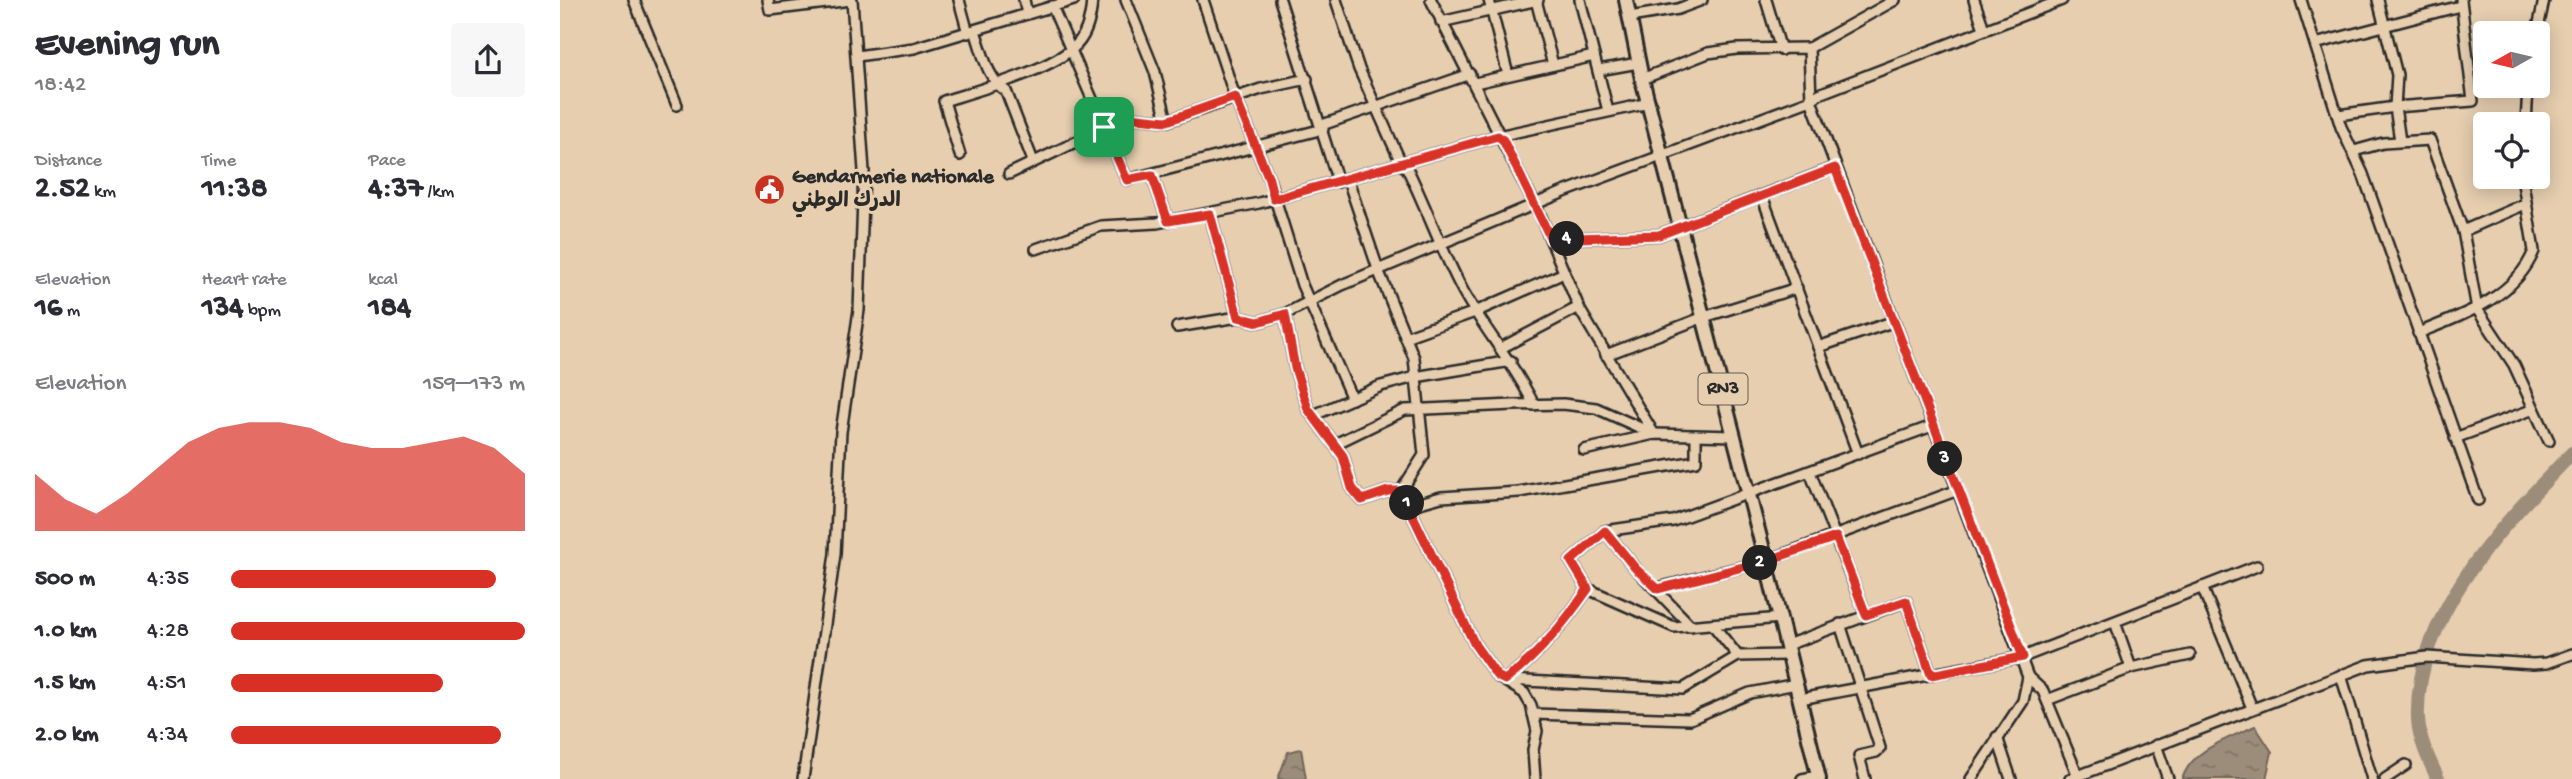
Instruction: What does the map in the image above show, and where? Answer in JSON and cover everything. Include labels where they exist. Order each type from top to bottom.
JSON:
[{"type":"highway","name":"RN3","points":[[1626,0],[1638,63],[1781,618],[1818,778]]},
{"type":"street","points":[[634,0],[677,106]]},
{"type":"street","points":[[768,0],[770,10],[851,0],[864,171],[859,310],[841,432],[835,554],[803,779]]},
{"type":"street","points":[[959,0],[996,84],[1006,90],[1033,161]]},
{"type":"street","points":[[1024,0],[1027,14]]},
{"type":"street","points":[[857,55],[914,48],[1074,0]]},
{"type":"street","points":[[960,155],[944,101],[996,84],[1073,49],[1091,20],[1092,0]]},
{"type":"street","points":[[1126,0],[1155,72],[1167,121]]},
{"type":"street","points":[[1203,0],[1235,97],[1257,148],[1311,302],[1352,399]]},
{"type":"street","points":[[1280,0],[1343,181],[1414,358],[1424,455],[1401,491]]},
{"type":"street","points":[[1336,0],[1359,69],[1402,165],[1407,169],[1475,312],[1511,361],[1534,405]]},
{"type":"street","points":[[1431,0],[1535,204],[1579,306],[1654,434]]},
{"type":"street","points":[[1489,0],[1508,75]]},
{"type":"street","points":[[1441,22],[1537,0],[1553,65]]},
{"type":"street","points":[[1580,0],[1608,111]]},
{"type":"street","points":[[1630,17],[1702,0]]},
{"type":"street","points":[[1766,0],[1782,50]]},
{"type":"street","points":[[1642,79],[1708,53],[1737,49],[1809,48],[1895,0]]},
{"type":"street","points":[[1975,0],[1984,29]]},
{"type":"street","points":[[1177,327],[1238,317],[1258,322],[1285,314],[1535,204],[1811,100],[1819,93],[2047,2],[2062,0]]},
{"type":"street","points":[[2301,0],[2338,116],[2354,151],[2478,500]]},
{"type":"street","points":[[2378,0],[2397,75],[2395,107],[2400,141]]},
{"type":"street","points":[[2540,21],[2544,0]]},
{"type":"street","points":[[2315,44],[2386,27],[2461,3],[2473,101],[2395,107],[2338,116]]},
{"type":"street","points":[[1052,6],[1073,49],[1127,180],[1257,148],[1376,107],[1472,78],[1508,75],[1594,56]]},
{"type":"street","points":[[1809,48],[1811,100],[1892,322],[2023,657],[2028,677],[2023,701],[1971,779]]},
{"type":"street","points":[[1599,70],[1638,63]]},
{"type":"street","points":[[1009,174],[1128,117],[1167,121],[1235,97],[1307,79]]},
{"type":"street","points":[[1036,248],[1101,226],[1168,221],[1274,199],[1498,136],[1649,103]]},
{"type":"street","points":[[2354,151],[2400,141],[2430,141],[2463,231],[2477,309],[2514,365],[2549,441]]},
{"type":"street","points":[[1551,239],[1659,235],[1681,229],[1835,168]]},
{"type":"street","points":[[1152,175],[1168,221]]},
{"type":"street","points":[[2418,333],[2477,309],[2505,288],[2529,262],[2533,251],[2523,189]]},
{"type":"street","points":[[1762,195],[1858,454]]},
{"type":"street","points":[[2463,231],[2525,204]]},
{"type":"street","points":[[1210,214],[1238,317]]},
{"type":"street","points":[[1405,337],[1475,312],[1564,273]]},
{"type":"street","points":[[1606,355],[1704,317],[1797,288]]},
{"type":"street","points":[[1501,348],[1579,306]]},
{"type":"street","points":[[1285,314],[1295,368],[1308,409],[1343,456],[1356,496],[1362,500],[1388,491],[1401,491]]},
{"type":"street","points":[[1818,347],[1892,322]]},
{"type":"street","points":[[1314,415],[1415,377],[1511,361]]},
{"type":"street","points":[[1335,443],[1405,410],[1419,408],[1534,405],[1596,408],[1654,434]]},
{"type":"street","points":[[2455,438],[2534,409]]},
{"type":"street","points":[[1781,618],[1674,627],[1588,589],[1571,561],[1605,531],[1673,521],[1932,426]]},
{"type":"street","points":[[1584,450],[1654,434],[1735,436]]},
{"type":"street","points":[[1409,506],[1441,497],[1519,492],[1696,461],[1696,435]]},
{"type":"street","points":[[1810,472],[1866,615]]},
{"type":"street","points":[[1658,589],[1766,561],[1958,490]]},
{"type":"street","points":[[1401,491],[1475,645],[1497,676],[1524,693],[1537,731],[1533,750],[1535,779]]},
{"type":"street","points":[[1605,531],[1636,569],[1691,626]]},
{"type":"street","points":[[1800,699],[2023,657],[2257,566]]},
{"type":"street","points":[[2202,587],[2252,708]]},
{"type":"street","points":[[1505,680],[1550,640],[1588,589]]},
{"type":"street","points":[[1505,680],[1683,689],[1738,656],[1788,650],[1840,624],[1906,601],[1931,675]]},
{"type":"street","points":[[2115,622],[2131,668]]},
{"type":"street","points":[[1840,624],[1880,748],[1876,752],[1859,756],[1865,779]]},
{"type":"street","points":[[1713,625],[1738,656]]},
{"type":"street","points":[[2028,677],[2040,687],[2047,700],[2074,778],[2341,675],[2401,658],[2482,658],[2533,664],[2547,663],[2572,654]]},
{"type":"street","points":[[2047,700],[2131,668],[2190,655]]},
{"type":"street","points":[[2341,675],[2372,779]]},
{"type":"street","points":[[1533,714],[1690,719],[1750,693],[1796,684]]},
{"type":"street","points":[[1997,737],[2011,779]]},
{"type":"street","points":[[2156,745],[2168,779]]},
{"type":"street","points":[[2385,779],[2406,765]]},
{"type":"street","points":[[1802,779],[1818,778]]},
{"type":"water","points":[[2255,726],[2272,752],[2266,779],[2182,779],[2202,752]]},
{"type":"water","points":[[1301,749],[1306,779],[1278,779],[1288,752]]},
{"type":"waterway","points":[[2438,779],[2422,742],[2418,719],[2421,680],[2431,643],[2447,607],[2468,572],[2519,509],[2572,453]]},
{"type":"place","name":"Gendarmerie nationale الدرك الوطني","points":[[769,190]]},
{"type":"route","points":[[1235,97],[1268,176],[1274,199],[1498,136],[1503,140],[1551,239],[1659,235],[1681,229],[1835,168],[2023,657],[1931,675],[1906,601],[1866,615],[1836,537],[1766,561],[1658,589],[1636,569],[1605,531],[1571,561],[1588,589],[1568,618],[1525,665],[1505,680],[1497,676],[1475,645],[1428,542],[1401,491],[1388,491],[1362,500],[1356,496],[1343,456],[1308,409],[1295,368],[1285,314],[1258,322],[1244,321],[1238,317],[1210,214],[1168,221],[1152,175],[1127,180],[1104,127],[1128,117],[1167,121],[1235,97]]}]
